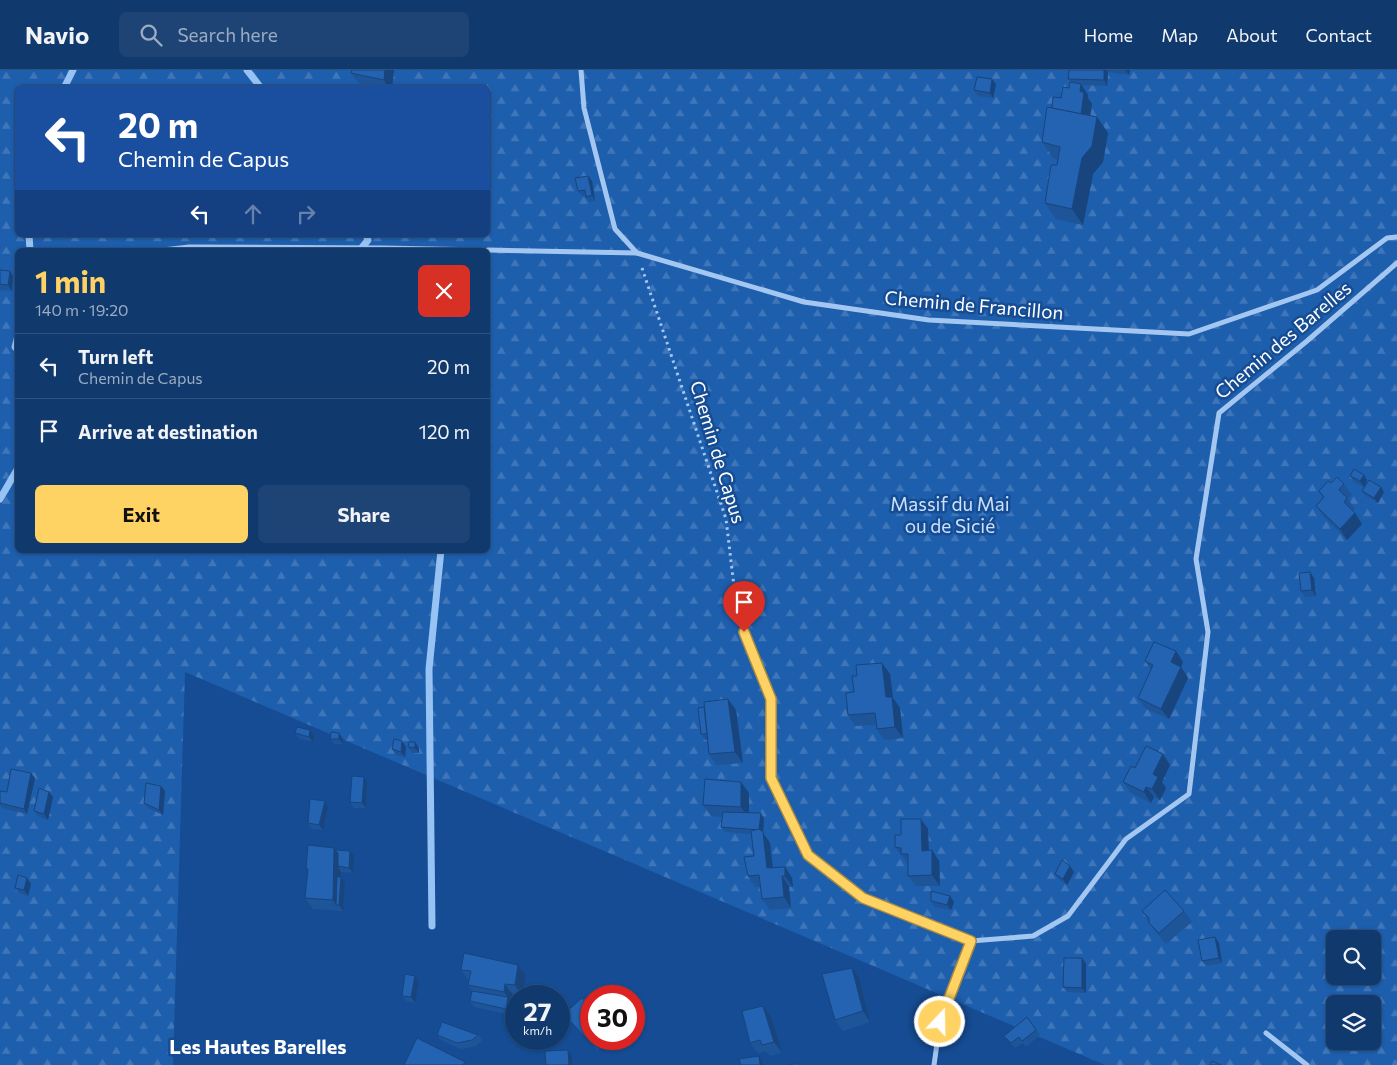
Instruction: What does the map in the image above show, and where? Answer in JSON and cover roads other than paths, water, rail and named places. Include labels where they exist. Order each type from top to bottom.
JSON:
[{"type":"street","points":[[581,70],[584,108],[615,229],[637,253]]},
{"type":"street","name":"Chemin de Francillon","points":[[637,253],[804,302],[920,319],[1190,334],[1317,290],[1387,238],[1397,237]]},
{"type":"street","points":[[180,248],[384,248]]},
{"type":"street","points":[[490,250],[637,253]]},
{"type":"street","name":"Chemin des Barelles","points":[[971,941],[1033,936],[1068,916],[1126,839],[1189,794],[1208,632],[1196,559],[1219,413],[1307,341],[1397,263]]},
{"type":"street","points":[[738,615],[771,699],[771,778],[808,855],[863,898],[971,941],[940,1022],[934,1065]]},
{"type":"street","points":[[1266,1033],[1307,1065]]},
{"type":"waterway","points":[[66,85],[73,70]]},
{"type":"waterway","points":[[247,70],[259,85]]},
{"type":"waterway","points":[[29,237],[30,248]]},
{"type":"waterway","points":[[362,248],[368,240],[367,237]]},
{"type":"waterway","points":[[0,499],[15,473]]},
{"type":"waterway","points":[[432,926],[429,669],[441,553]]},
{"type":"district","name":"Les Hautes Barelles","points":[[258,1047]]},
{"type":"park label","name":"Massif du Mai ou de Sicié","points":[[950,515]]}]
